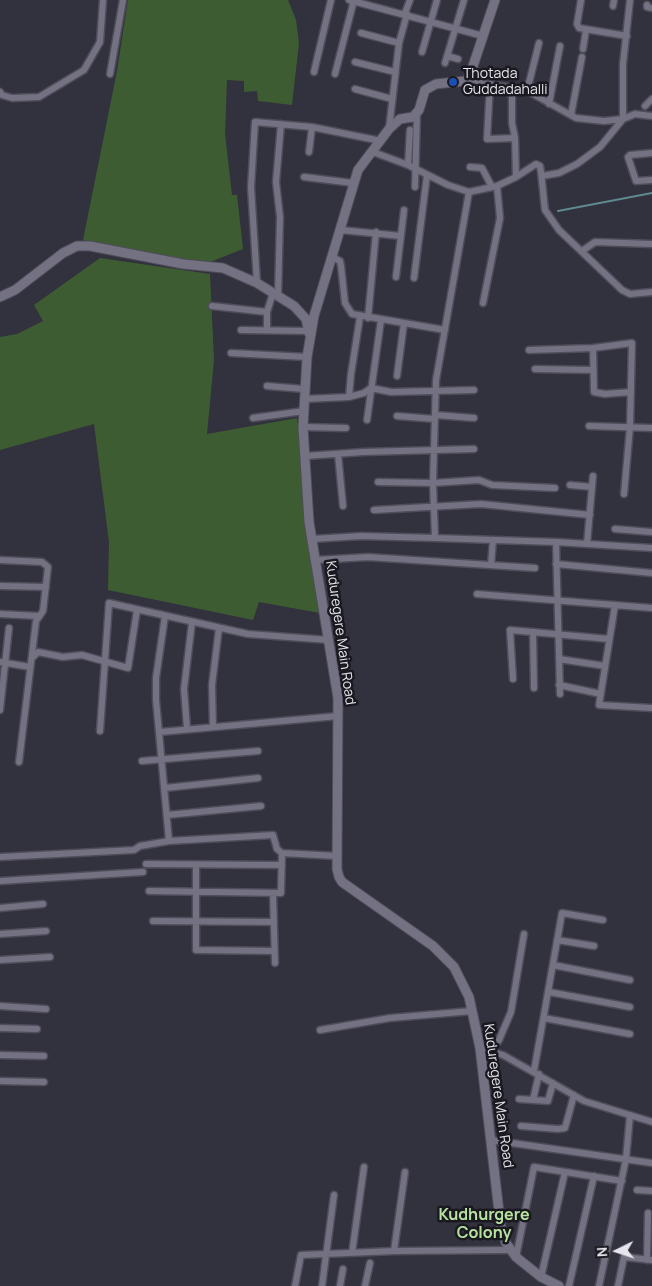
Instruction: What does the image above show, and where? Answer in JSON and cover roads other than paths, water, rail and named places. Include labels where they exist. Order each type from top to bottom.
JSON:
[{"type":"street","points":[[0,92],[2,95],[12,98],[39,97],[84,70],[100,42],[103,0]]},
{"type":"street","points":[[110,74],[123,0]]},
{"type":"street","points":[[314,72],[331,0]]},
{"type":"street","points":[[335,74],[352,0],[379,4],[406,14],[483,36]]},
{"type":"street","points":[[389,130],[398,43],[410,0]]},
{"type":"street","points":[[422,52],[437,0]]},
{"type":"street","points":[[458,59],[446,59],[464,0]]},
{"type":"street","points":[[415,187],[417,170],[417,112],[425,90],[436,84],[465,81],[469,78],[494,0]]},
{"type":"street","points":[[581,0],[578,26],[586,30],[627,36]]},
{"type":"street","points":[[542,176],[559,173],[577,164],[600,147],[624,119],[623,64],[630,0]]},
{"type":"street","points":[[583,49],[586,30]]},
{"type":"street","points":[[361,33],[398,43]]},
{"type":"street","points":[[527,91],[539,43]]},
{"type":"street","points":[[549,104],[560,46]]},
{"type":"street","points":[[571,115],[582,58]]},
{"type":"street","points":[[355,62],[395,72]]},
{"type":"street","points":[[469,78],[481,83],[527,91],[571,115],[604,122],[624,119],[635,114],[652,116]]},
{"type":"street","points":[[490,84],[487,139],[515,138]]},
{"type":"street","points":[[512,87],[513,114],[511,115],[515,138],[516,177]]},
{"type":"street","points":[[354,89],[392,98]]},
{"type":"street","points":[[645,106],[652,99]]},
{"type":"street","name":"Kuduregere Main Road","points":[[417,112],[413,117],[400,120],[389,130],[358,170],[310,333],[306,357],[303,427],[312,539],[338,698],[337,870],[342,882],[433,946],[454,967],[468,997],[480,1048],[501,1229],[509,1250],[516,1257],[545,1282],[559,1286]]},
{"type":"street","points":[[257,283],[251,187],[254,122],[312,127],[381,141]]},
{"type":"street","points":[[267,329],[268,312],[276,295],[280,217],[279,192],[276,182],[281,124]]},
{"type":"street","points":[[309,152],[312,127]]},
{"type":"street","points":[[408,165],[410,130]]},
{"type":"street","points":[[373,152],[408,165],[448,185],[470,192],[495,187],[516,177],[536,164],[540,166],[545,210],[559,230],[622,290],[630,294],[652,292]]},
{"type":"street","points":[[652,153],[628,157],[636,181],[652,180]]},
{"type":"street","points":[[470,167],[482,168],[495,187],[500,218],[483,303]]},
{"type":"street","points":[[414,278],[427,174]]},
{"type":"street","points":[[304,177],[353,183]]},
{"type":"street","points":[[435,538],[433,483],[437,367],[470,192]]},
{"type":"street","points":[[396,277],[404,210]]},
{"type":"street","points":[[341,230],[401,236]]},
{"type":"street","points":[[368,318],[376,232]]},
{"type":"street","points":[[582,251],[595,242],[652,244]]},
{"type":"street","points":[[0,297],[14,290],[63,253],[77,246],[90,246],[183,264],[223,268],[257,283],[294,306],[306,319],[310,333],[267,329],[241,330]]},
{"type":"street","points":[[332,257],[340,261],[345,303],[352,314],[360,317],[445,330]]},
{"type":"street","points":[[212,306],[268,312]]},
{"type":"street","points":[[350,397],[351,374],[360,317]]},
{"type":"street","points":[[367,420],[381,320]]},
{"type":"street","points":[[397,376],[404,323]]},
{"type":"street","points":[[529,350],[593,348],[632,343],[630,427],[624,494]]},
{"type":"street","points":[[593,348],[594,392],[605,394],[630,392]]},
{"type":"street","points":[[231,353],[306,357]]},
{"type":"street","points":[[535,369],[592,370]]},
{"type":"street","points":[[267,386],[304,389]]},
{"type":"street","points":[[304,400],[350,397],[364,393],[371,388],[391,392],[474,390]]},
{"type":"street","points":[[253,418],[304,411]]},
{"type":"street","points":[[398,416],[474,418]]},
{"type":"street","points":[[589,426],[652,428]]},
{"type":"street","points":[[303,427],[346,428]]},
{"type":"street","points":[[305,456],[474,449]]},
{"type":"street","points":[[338,454],[343,506]]},
{"type":"street","points":[[587,544],[593,476]]},
{"type":"street","points":[[378,482],[433,483],[479,480],[492,484],[555,488]]},
{"type":"street","points":[[570,485],[592,487]]},
{"type":"street","points":[[374,510],[481,504],[590,515]]},
{"type":"street","points":[[615,529],[652,532]]},
{"type":"street","points":[[312,539],[361,536],[556,542],[652,548]]},
{"type":"street","points":[[491,565],[493,540]]},
{"type":"street","points":[[556,542],[560,694]]},
{"type":"street","points":[[316,560],[368,557],[535,568]]},
{"type":"street","points":[[0,560],[45,563],[48,566],[43,611],[36,621],[19,762]]},
{"type":"street","points":[[556,564],[652,573]]},
{"type":"street","points":[[0,586],[46,587]]},
{"type":"street","points":[[477,594],[652,608]]},
{"type":"street","points":[[100,731],[109,604],[248,634],[329,640]]},
{"type":"street","points":[[615,605],[599,704],[652,708]]},
{"type":"street","points":[[32,658],[38,652],[62,657],[82,655],[128,668],[137,610]]},
{"type":"street","points":[[0,614],[39,616]]},
{"type":"street","points":[[165,616],[156,678],[169,842]]},
{"type":"street","points":[[187,728],[184,689],[192,622]]},
{"type":"street","points":[[0,710],[2,662],[9,628]]},
{"type":"street","points":[[213,726],[212,685],[219,628]]},
{"type":"street","points":[[513,679],[510,630],[609,639]]},
{"type":"street","points":[[533,632],[534,688]]},
{"type":"street","points":[[559,659],[605,666]]},
{"type":"street","points":[[2,662],[30,667]]},
{"type":"street","points":[[560,686],[601,694]]},
{"type":"street","points":[[160,732],[187,728],[338,716]]},
{"type":"street","points":[[142,761],[258,751]]},
{"type":"street","points":[[165,788],[258,778]]},
{"type":"street","points":[[167,815],[261,806]]},
{"type":"street","points":[[0,857],[134,850],[140,846],[169,842],[272,835],[277,850],[282,853],[337,856]]},
{"type":"street","points":[[149,891],[281,893],[282,853]]},
{"type":"street","points":[[146,864],[282,865]]},
{"type":"street","points":[[196,865],[196,950],[274,951]]},
{"type":"street","points":[[0,881],[144,872]]},
{"type":"street","points":[[273,893],[275,963]]},
{"type":"street","points":[[0,908],[43,904]]},
{"type":"street","points":[[533,1100],[544,1018],[562,913],[603,920]]},
{"type":"street","points":[[153,921],[274,922]]},
{"type":"street","points":[[0,934],[46,931]]},
{"type":"street","points":[[491,1050],[499,1040],[511,1012],[524,934]]},
{"type":"street","points":[[557,940],[594,946]]},
{"type":"street","points":[[0,960],[50,957]]},
{"type":"street","points":[[553,965],[630,980]]},
{"type":"street","points":[[549,992],[630,1008]]},
{"type":"street","points":[[0,1006],[46,1008]]},
{"type":"street","points":[[320,1030],[390,1018],[472,1011]]},
{"type":"street","points":[[544,1018],[630,1034]]},
{"type":"street","points":[[0,1028],[37,1029]]},
{"type":"street","points":[[480,1048],[491,1050],[536,1072],[584,1101],[652,1122]]},
{"type":"street","points":[[0,1054],[44,1056]]},
{"type":"street","points":[[0,1081],[44,1082]]},
{"type":"street","points":[[519,1099],[548,1101],[553,1083]]},
{"type":"street","points":[[522,1126],[565,1128],[574,1095]]},
{"type":"street","points":[[599,1286],[626,1159],[630,1115]]},
{"type":"street","points":[[491,1140],[652,1162]]},
{"type":"street","points":[[352,1253],[364,1167]]},
{"type":"street","points":[[516,1257],[534,1167],[622,1181]]},
{"type":"street","points":[[394,1251],[405,1172]]},
{"type":"street","points":[[545,1282],[565,1172]]},
{"type":"street","points":[[569,1286],[594,1176]]},
{"type":"street","points":[[638,1190],[652,1191]]},
{"type":"street","points":[[322,1286],[334,1195]]},
{"type":"street","points":[[618,1286],[624,1257],[650,1260],[648,1213]]},
{"type":"street","points":[[294,1286],[301,1255],[394,1251],[509,1250]]},
{"type":"street","points":[[365,1286],[370,1263]]},
{"type":"street","points":[[340,1286],[343,1269]]},
{"type":"waterway","points":[[558,211],[652,193]]},
{"type":"place","name":"Thotada Guddadahalli","points":[[453,82]]},
{"type":"district","name":"Kudhurgere Colony","points":[[484,1225]]}]
